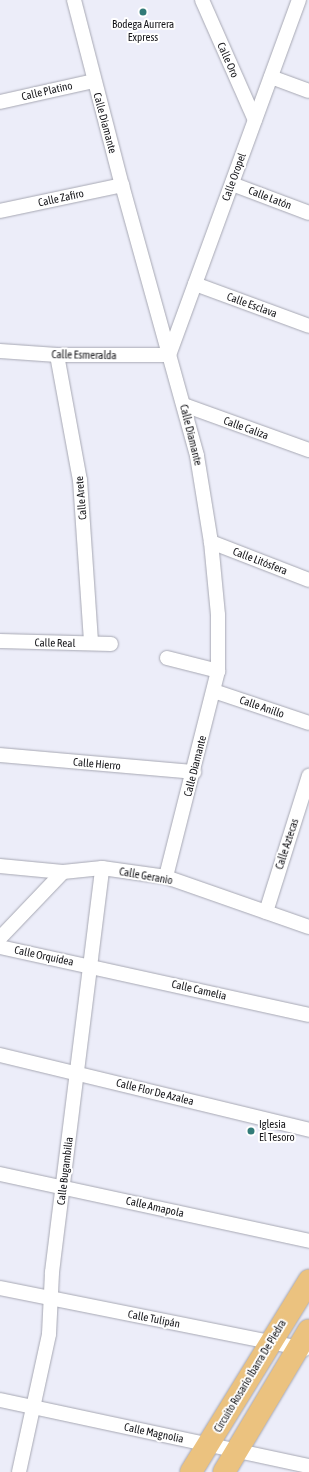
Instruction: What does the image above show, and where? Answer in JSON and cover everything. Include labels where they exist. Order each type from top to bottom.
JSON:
[{"type":"main road","name":"Circuito Rosario Ibarra De Piedra","points":[[191,1472],[309,1281]]},
{"type":"main road","points":[[224,1472],[235,1451],[305,1342]]},
{"type":"street","name":"Calle Diamante","points":[[74,0],[122,185],[198,456],[211,542],[218,615],[218,671],[194,772],[166,877]]},
{"type":"street","name":"Calle Oro","points":[[202,0],[255,120]]},
{"type":"street","name":"Calle Oropel","points":[[169,355],[299,0]]},
{"type":"street","points":[[271,77],[309,90]]},
{"type":"street","name":"Calle Platino","points":[[0,102],[94,81]]},
{"type":"street","name":"Calle Latón","points":[[232,184],[309,213]]},
{"type":"street","name":"Calle Zafiro","points":[[0,211],[122,185]]},
{"type":"street","name":"Calle Esclava","points":[[195,284],[309,326]]},
{"type":"street","name":"Calle Esmeralda","points":[[0,350],[57,355],[169,355]]},
{"type":"street","name":"Calle Arete","points":[[57,355],[80,480],[91,643]]},
{"type":"street","name":"Calle Caliza","points":[[184,405],[309,450]]},
{"type":"street","name":"Calle Litósfera","points":[[211,542],[309,580]]},
{"type":"street","name":"Calle Real","points":[[0,641],[111,644]]},
{"type":"street","points":[[167,658],[218,671]]},
{"type":"street","name":"Calle Anillo","points":[[214,691],[309,723]]},
{"type":"street","name":"Calle Hierro","points":[[0,755],[194,772]]},
{"type":"street","name":"Calle Aztecas","points":[[266,912],[309,776]]},
{"type":"street","name":"Calle Geranio","points":[[0,866],[63,872],[102,868],[166,877],[309,927]]},
{"type":"street","name":"Calle Bugambilia","points":[[19,1472],[49,1334],[52,1300],[52,1272],[102,868]]},
{"type":"street","points":[[0,938],[63,872]]},
{"type":"street","name":"Calle Orquídea","points":[[0,947],[89,965]]},
{"type":"street","name":"Calle Camelia","points":[[89,965],[309,1015]]},
{"type":"street","name":"Calle Flor De Azalea","points":[[0,1055],[309,1130]]},
{"type":"street","name":"Calle Amapola","points":[[0,1174],[309,1241]]},
{"type":"street","name":"Calle Tulipán","points":[[0,1288],[52,1300],[271,1341],[305,1342]]},
{"type":"street","name":"Calle Magnolia","points":[[0,1400],[309,1466]]},
{"type":"place","name":"Bodega Aurrera Express","points":[[143,12]]},
{"type":"place","name":"Iglesia El Tesoro","points":[[251,1131]]}]
